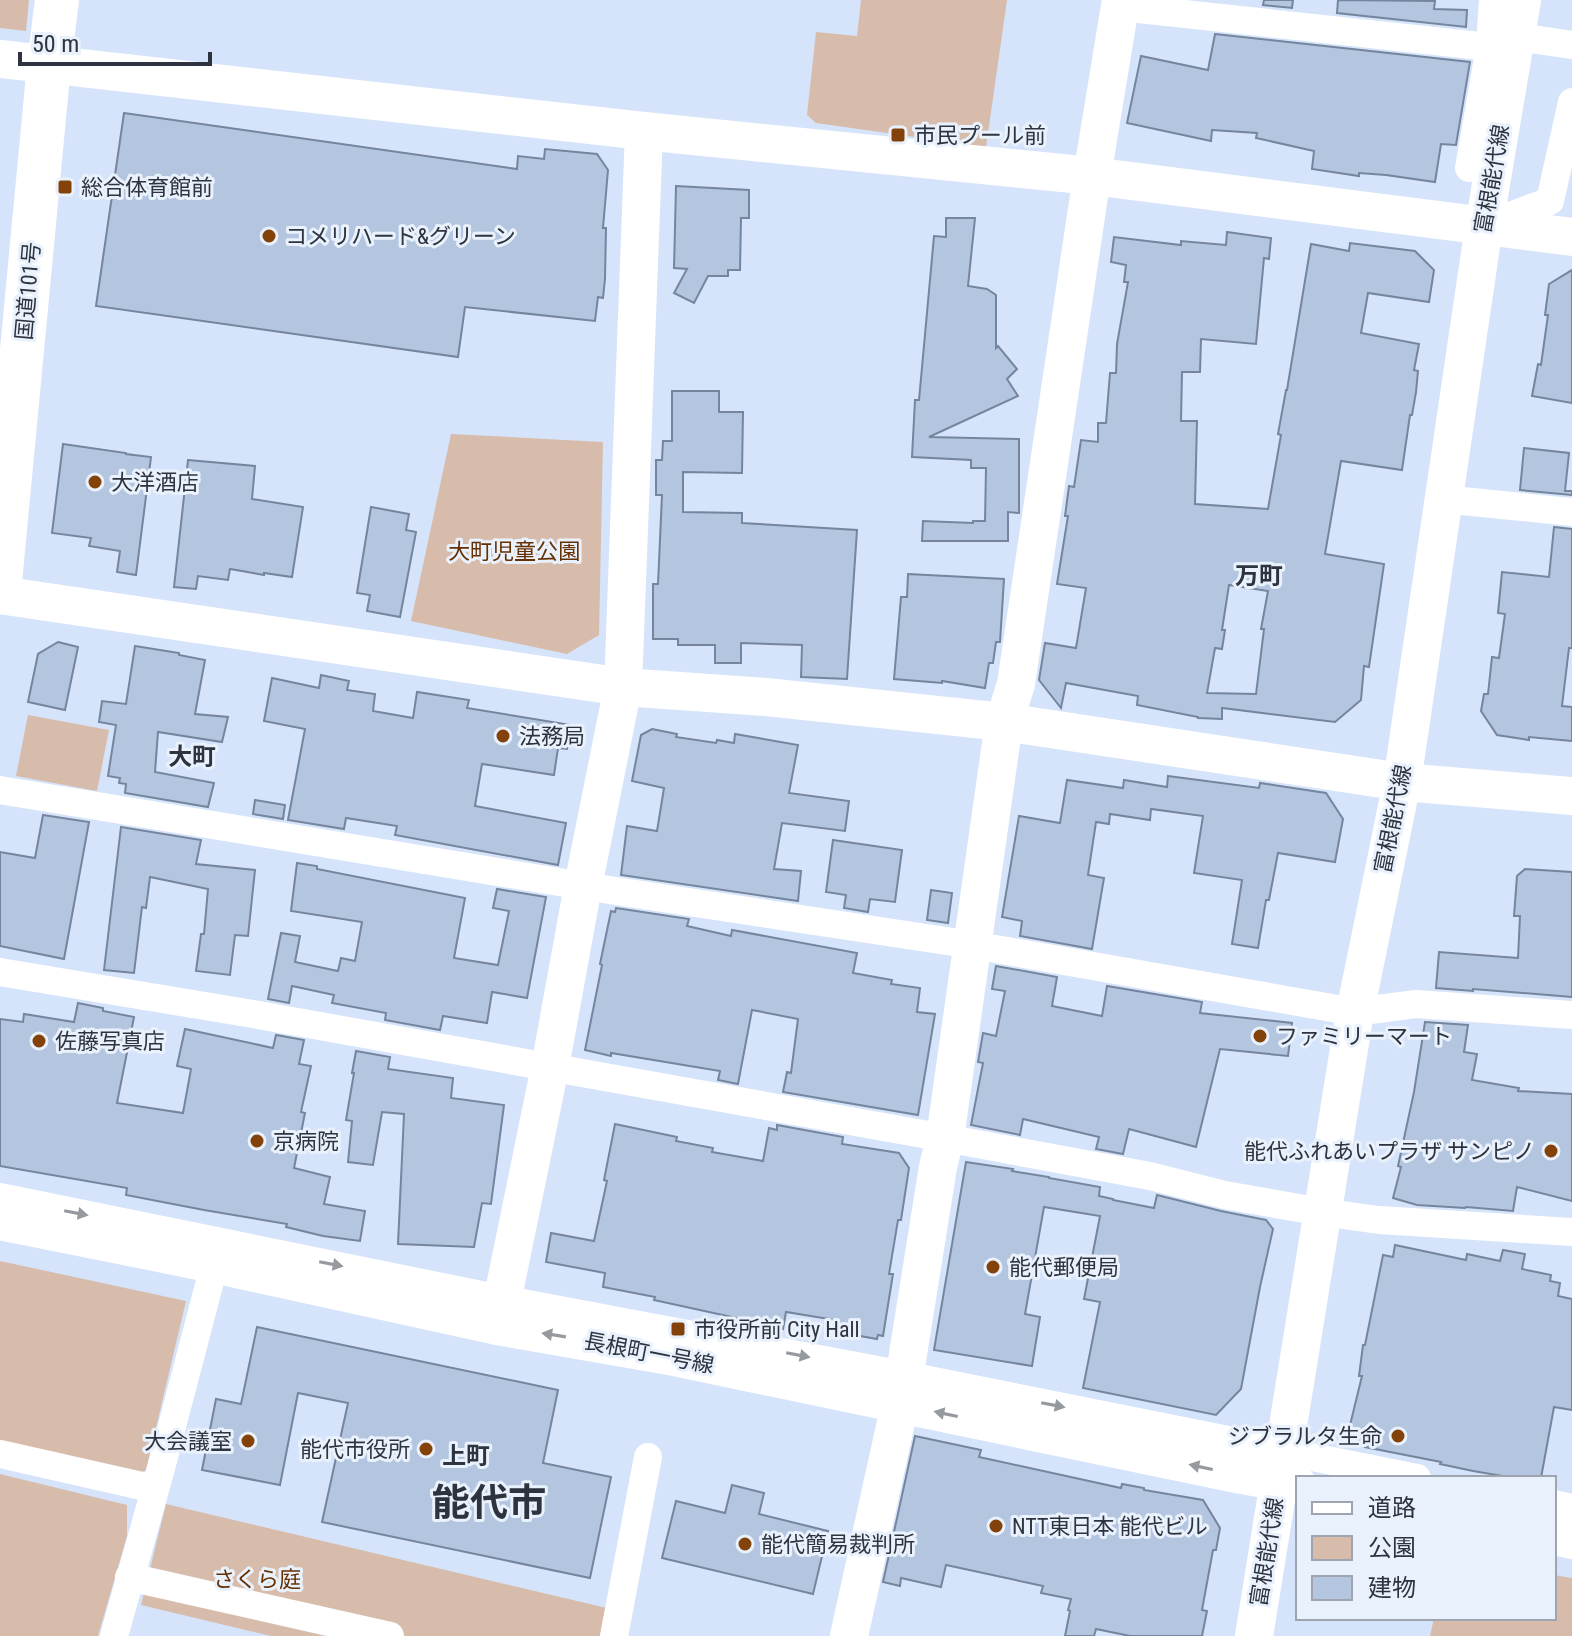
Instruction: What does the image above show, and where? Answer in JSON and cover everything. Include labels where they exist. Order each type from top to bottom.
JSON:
[{"type":"highway","name":"国道101号","points":[[0,582],[57,0]]},
{"type":"street","points":[[1469,168],[1504,42],[1493,0]]},
{"type":"street","name":"富根能代線","points":[[1254,1636],[1286,1473],[1321,1212],[1355,1012],[1402,782],[1484,226],[1504,42],[1522,0]]},
{"type":"street","points":[[849,1636],[902,1390],[945,1138],[1004,722],[1016,684],[1120,3],[1504,42],[1572,45]]},
{"type":"street","points":[[0,59],[644,131],[1092,176],[1572,237]]},
{"type":"street","points":[[1484,226],[1550,201],[1572,102]]},
{"type":"street","points":[[499,1312],[623,687],[644,131]]},
{"type":"street","points":[[1442,499],[1572,512]]},
{"type":"street","points":[[0,595],[623,687],[766,697],[1004,722],[1402,782],[1572,796]]},
{"type":"street","points":[[0,790],[583,886],[973,945],[1355,1012],[1416,1004],[1572,1015]]},
{"type":"street","points":[[0,972],[253,1014],[945,1138],[1321,1212],[1379,1220],[1572,1232]]},
{"type":"street","points":[[0,1197],[217,1253],[114,1636]]},
{"type":"street","name":"長根町一号線","points":[[0,1221],[217,1253],[499,1312],[669,1356],[902,1390],[1286,1473]]},
{"type":"street","points":[[0,1454],[155,1489]]},
{"type":"street","points":[[614,1636],[648,1457]]},
{"type":"street","points":[[1286,1473],[1365,1476]]},
{"type":"street","points":[[129,1577],[390,1636]]},
{"type":"green space","points":[[0,0],[29,0],[26,31],[0,28]]},
{"type":"green space","points":[[861,0],[1007,0],[986,147],[816,123],[807,115],[816,32],[857,36]]},
{"type":"green space","name":"大町児童公園","points":[[451,434],[603,442],[599,635],[567,654],[411,621]]},
{"type":"green space","points":[[28,715],[109,730],[97,791],[16,776]]},
{"type":"green space","points":[[0,1261],[186,1301],[146,1470],[135,1476],[0,1446]]},
{"type":"green space","points":[[0,1474],[127,1505],[127,1536],[98,1636],[0,1636]]},
{"type":"green space","name":"さくら庭","points":[[166,1504],[611,1609],[605,1636],[271,1636],[141,1605]]},
{"type":"green space","points":[[1556,1575],[1572,1578],[1572,1636],[1430,1636],[1434,1620],[1556,1620]]},
{"type":"building","points":[[1264,0],[1293,0],[1292,8],[1263,5]]},
{"type":"building","points":[[1338,0],[1435,1],[1434,9],[1467,10],[1466,27],[1337,13]]},
{"type":"building","points":[[1215,34],[1470,62],[1456,145],[1441,144],[1435,182],[1312,169],[1314,151],[1256,138],[1257,133],[1212,130],[1211,141],[1127,123],[1141,56],[1208,70]]},
{"type":"building","points":[[124,113],[517,169],[518,156],[544,159],[545,149],[597,154],[608,170],[603,228],[606,228],[605,279],[603,298],[598,297],[595,321],[465,307],[458,357],[96,306]]},
{"type":"building","points":[[676,186],[749,190],[749,218],[741,218],[740,270],[728,270],[728,276],[708,276],[694,303],[674,293],[687,269],[674,268]]},
{"type":"building","points":[[946,218],[975,218],[968,286],[987,289],[996,295],[996,348],[998,346],[1017,369],[1007,379],[1018,396],[929,437],[1019,439],[1019,513],[1008,512],[1008,541],[922,541],[923,521],[985,521],[986,468],[971,468],[971,460],[912,457],[915,400],[919,400],[934,236],[946,237]]},
{"type":"building","points":[[1227,232],[1271,238],[1269,259],[1264,258],[1256,344],[1201,339],[1200,372],[1182,372],[1181,421],[1197,421],[1195,504],[1268,509],[1311,244],[1349,251],[1350,243],[1415,251],[1434,270],[1429,302],[1368,293],[1361,333],[1419,344],[1414,370],[1418,371],[1416,392],[1402,470],[1341,461],[1325,554],[1384,564],[1369,667],[1364,666],[1361,700],[1335,722],[1222,708],[1222,719],[1198,718],[1137,705],[1138,696],[1066,683],[1061,708],[1039,680],[1045,643],[1076,648],[1086,588],[1057,584],[1068,516],[1065,516],[1069,486],[1074,487],[1081,440],[1098,442],[1098,423],[1106,423],[1110,373],[1116,373],[1117,344],[1128,282],[1124,282],[1126,265],[1111,262],[1114,237],[1181,245],[1181,241],[1226,245]],"holes":[[[1229,585],[1268,591],[1261,629],[1264,629],[1256,694],[1207,693],[1215,648],[1222,649]]]},
{"type":"building","points":[[1572,270],[1572,403],[1532,396],[1538,364],[1541,365],[1549,284]]},
{"type":"building","points":[[672,391],[719,391],[719,412],[743,412],[742,473],[683,472],[683,512],[742,513],[742,523],[857,530],[847,679],[801,677],[802,645],[741,643],[741,663],[715,663],[715,645],[678,645],[678,639],[653,639],[653,584],[658,584],[662,495],[656,495],[656,460],[662,460],[663,441],[672,441]]},
{"type":"building","points":[[63,444],[151,457],[136,575],[117,572],[120,551],[89,546],[91,538],[52,533]]},
{"type":"building","points":[[1524,448],[1569,453],[1565,491],[1572,491],[1572,495],[1520,490]]},
{"type":"building","points":[[188,460],[255,466],[252,499],[303,507],[292,577],[230,569],[228,580],[198,576],[196,589],[174,587]]},
{"type":"building","points":[[371,507],[409,514],[406,530],[416,532],[400,617],[367,611],[370,595],[357,593]]},
{"type":"building","points":[[1554,527],[1572,529],[1572,648],[1569,648],[1562,706],[1572,707],[1572,741],[1529,737],[1529,740],[1497,735],[1481,711],[1484,694],[1488,694],[1492,657],[1499,658],[1505,614],[1498,613],[1502,572],[1549,577]]},
{"type":"building","points":[[908,574],[1004,579],[1000,642],[996,642],[993,663],[989,663],[985,688],[942,681],[894,679],[901,597],[907,597]]},
{"type":"building","points":[[58,642],[78,647],[65,710],[28,702],[38,654]]},
{"type":"building","points":[[135,646],[205,660],[195,714],[228,717],[222,742],[158,732],[155,772],[214,783],[208,807],[125,793],[126,784],[119,783],[120,778],[108,776],[116,725],[99,722],[102,701],[126,704]]},
{"type":"building","points":[[321,675],[349,681],[347,690],[375,694],[373,711],[413,718],[417,692],[469,700],[467,708],[571,725],[567,749],[558,748],[554,775],[482,764],[475,806],[566,823],[558,865],[395,835],[397,826],[346,818],[344,829],[288,820],[305,729],[264,721],[272,678],[319,688]]},
{"type":"building","points":[[652,729],[677,734],[676,737],[716,743],[717,740],[734,743],[735,734],[798,745],[789,793],[849,801],[845,831],[782,823],[774,869],[801,871],[798,901],[621,875],[627,826],[657,831],[664,788],[632,781],[641,735]]},
{"type":"building","points":[[1168,776],[1259,788],[1260,783],[1326,793],[1343,819],[1335,862],[1278,853],[1258,948],[1232,944],[1242,880],[1194,873],[1203,816],[1151,809],[1150,820],[1110,814],[1109,824],[1096,822],[1088,875],[1104,878],[1092,949],[1020,936],[1022,921],[1002,917],[1019,816],[1060,823],[1067,780],[1123,788],[1124,780],[1167,787]]},
{"type":"building","points":[[255,800],[285,805],[283,819],[253,814]]},
{"type":"building","points":[[43,815],[89,822],[64,959],[0,946],[0,852],[35,858]]},
{"type":"building","points":[[121,827],[201,840],[196,864],[255,870],[248,936],[235,935],[230,975],[196,971],[201,934],[204,934],[208,889],[150,877],[146,908],[142,907],[134,973],[104,970]]},
{"type":"building","points":[[833,840],[902,850],[895,902],[870,899],[868,912],[844,908],[846,895],[826,892]]},
{"type":"building","points":[[297,863],[465,898],[454,958],[498,965],[509,911],[493,908],[497,889],[546,897],[527,998],[492,992],[487,1023],[443,1016],[440,1030],[385,1020],[386,1013],[332,1003],[334,995],[292,986],[289,1003],[268,999],[281,933],[300,936],[295,962],[338,971],[341,958],[355,961],[362,922],[291,911]]},
{"type":"building","points":[[1525,869],[1572,872],[1572,997],[1436,988],[1439,952],[1518,958],[1520,916],[1514,916],[1517,876]]},
{"type":"building","points":[[931,890],[952,893],[948,923],[927,920]]},
{"type":"building","points":[[616,908],[689,919],[687,926],[731,936],[732,930],[857,953],[853,973],[892,980],[891,984],[920,988],[917,1012],[935,1014],[918,1115],[783,1092],[787,1072],[791,1073],[798,1019],[752,1010],[738,1084],[718,1080],[720,1071],[585,1050],[611,911],[615,912]]},
{"type":"building","points":[[996,966],[1057,977],[1052,1006],[1102,1016],[1107,986],[1202,1002],[1200,1013],[1292,1023],[1288,1056],[1220,1049],[1196,1147],[1129,1129],[1123,1154],[1096,1149],[1099,1137],[1023,1119],[1020,1135],[971,1125],[983,1063],[978,1062],[983,1033],[996,1036],[1005,991],[992,989]]},
{"type":"building","points":[[78,1003],[134,1017],[117,1103],[183,1113],[191,1069],[177,1066],[185,1029],[273,1048],[276,1035],[304,1040],[299,1064],[311,1066],[294,1168],[330,1177],[324,1204],[365,1211],[360,1241],[323,1236],[286,1227],[287,1224],[126,1195],[127,1188],[0,1166],[0,1019],[23,1022],[24,1014],[74,1022]]},
{"type":"building","points":[[1425,1022],[1468,1025],[1464,1052],[1477,1054],[1472,1080],[1519,1088],[1518,1091],[1572,1094],[1572,1201],[1517,1187],[1513,1211],[1417,1205],[1393,1198]]},
{"type":"building","points":[[356,1051],[390,1057],[388,1069],[453,1078],[451,1098],[504,1105],[491,1204],[482,1203],[474,1247],[398,1244],[404,1114],[382,1112],[373,1165],[348,1162],[352,1121],[346,1120]]},
{"type":"building","points":[[615,1124],[677,1137],[676,1141],[713,1148],[712,1152],[763,1161],[769,1128],[777,1130],[777,1125],[843,1137],[842,1144],[899,1153],[909,1168],[889,1274],[893,1274],[883,1336],[878,1335],[877,1339],[832,1331],[835,1320],[786,1312],[783,1329],[763,1326],[654,1300],[655,1297],[603,1287],[605,1273],[546,1262],[551,1233],[594,1241]]},
{"type":"building","points":[[966,1162],[1100,1187],[1099,1196],[1154,1208],[1157,1195],[1266,1220],[1273,1229],[1241,1389],[1216,1415],[1083,1388],[1100,1302],[1084,1299],[1100,1216],[1044,1207],[1025,1314],[1040,1317],[1032,1366],[934,1350]]},
{"type":"building","points":[[1395,1245],[1466,1260],[1467,1254],[1500,1261],[1503,1250],[1525,1254],[1522,1269],[1551,1275],[1550,1281],[1560,1283],[1558,1296],[1572,1299],[1572,1410],[1554,1407],[1541,1476],[1502,1476],[1365,1447],[1350,1425],[1362,1376],[1359,1376],[1363,1345],[1383,1255],[1393,1257]]},
{"type":"building","name":"能代市役所","points":[[257,1327],[558,1390],[543,1463],[611,1477],[590,1578],[322,1522],[348,1403],[298,1393],[280,1485],[202,1470],[216,1399],[241,1404]]},
{"type":"building","name":"NTT東日本 能代ビル","points":[[915,1436],[981,1450],[979,1457],[1121,1488],[1122,1484],[1203,1500],[1220,1528],[1202,1610],[1207,1611],[1202,1636],[1130,1636],[1096,1629],[1094,1636],[1065,1636],[1071,1599],[1041,1593],[1043,1586],[946,1565],[941,1587],[901,1578],[900,1586],[883,1582]]},
{"type":"building","name":"能代簡易裁判所","points":[[732,1485],[764,1493],[759,1514],[828,1531],[813,1594],[662,1558],[676,1501],[725,1513]]},
{"type":"place","name":"市民プール前","points":[[898,135]]},
{"type":"place","name":"総合体育館前","points":[[65,187]]},
{"type":"place","name":"コメリハード&グリーン","points":[[269,236]]},
{"type":"place","name":"大洋酒店","points":[[95,482]]},
{"type":"place","name":"法務局","points":[[503,736]]},
{"type":"place","name":"ファミリーマート","points":[[1260,1036]]},
{"type":"place","name":"佐藤写真店","points":[[39,1041]]},
{"type":"place","name":"京病院","points":[[257,1141]]},
{"type":"place","name":"能代ふれあいプラザ サンピノ","points":[[1551,1151]]},
{"type":"place","name":"能代郵便局","points":[[993,1267]]},
{"type":"place","name":"市役所前 City Hall","points":[[678,1329]]},
{"type":"place","name":"ジブラルタ生命","points":[[1398,1436]]},
{"type":"place","name":"大会議室","points":[[248,1441]]},
{"type":"place","name":"能代市役所","points":[[426,1449]]},
{"type":"place","name":"NTT東日本 能代ビル","points":[[996,1526]]},
{"type":"place","name":"能代簡易裁判所","points":[[745,1544]]},
{"type":"district","name":"万町","points":[[1259,576]]},
{"type":"district","name":"大町","points":[[192,757]]},
{"type":"district","name":"上町","points":[[466,1456]]},
{"type":"district","name":"能代市","points":[[489,1503]]}]
